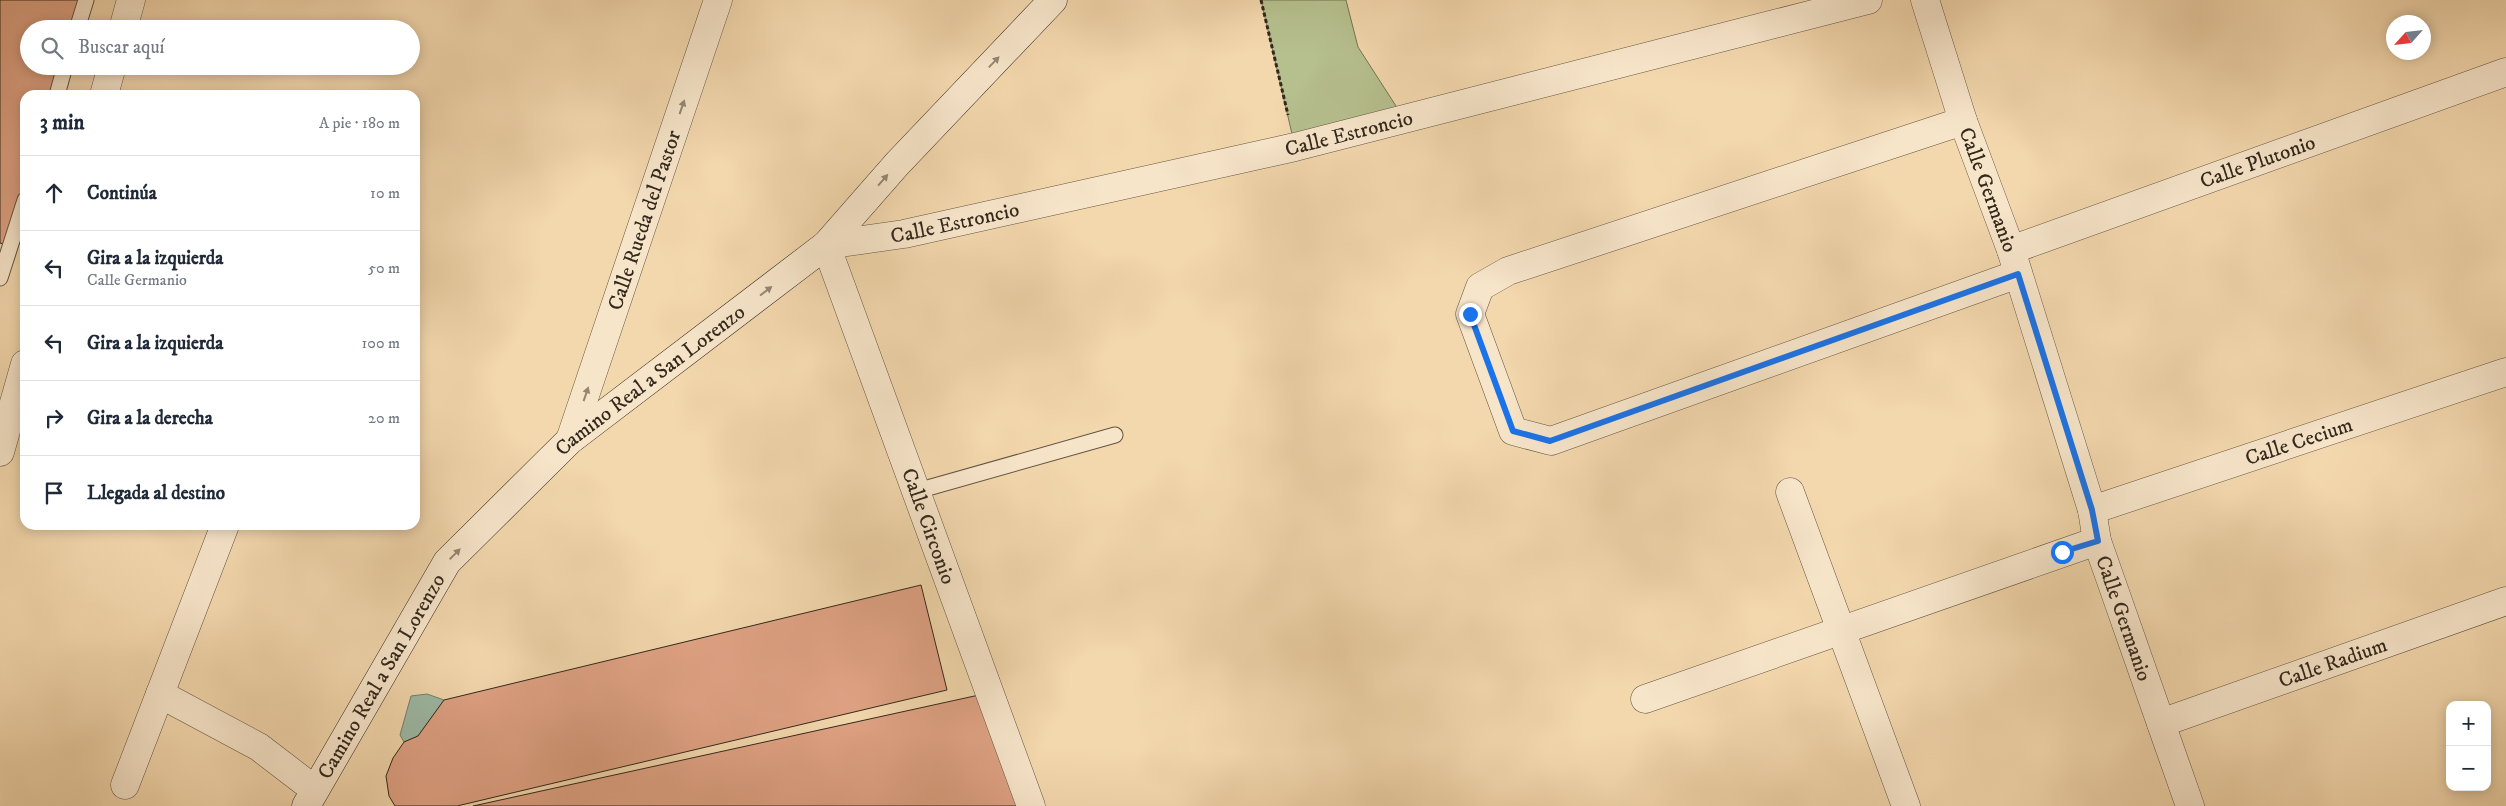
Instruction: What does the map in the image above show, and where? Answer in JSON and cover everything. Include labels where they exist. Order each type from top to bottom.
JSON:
[{"type":"street","points":[[125,20],[131,0]]},
{"type":"street","name":"Calle Rueda del Pastor","points":[[570,440],[718,0]]},
{"type":"street","name":"Camino Real a San Lorenzo","points":[[310,798],[447,562],[570,440],[826,245],[897,164],[1053,0]]},
{"type":"street","name":"Calle Estroncio","points":[[826,245],[904,234],[1295,147],[1868,0]]},
{"type":"street","name":"Calle Germanio","points":[[1925,0],[1963,121],[2015,262],[2092,510],[2098,541],[2190,806]]},
{"type":"street","name":"Calle Plutonio","points":[[1963,121],[1508,271],[1480,287],[1470,314],[1513,431],[1550,441],[2506,72]]},
{"type":"street","points":[[105,90],[110,75]]},
{"type":"street","name":"Calle Circonio","points":[[826,245],[1031,806]]},
{"type":"street","name":"Calle Cecium","points":[[2092,510],[2506,372]]},
{"type":"street","points":[[0,452],[20,382]]},
{"type":"street","points":[[1790,492],[1906,806]]},
{"type":"street","points":[[125,785],[223,530]]},
{"type":"street","points":[[1645,699],[2098,541]]},
{"type":"street","name":"Calle Radium","points":[[2161,723],[2506,602]]},
{"type":"street","points":[[160,694],[259,747],[310,798]]},
{"type":"lane","points":[[80,20],[86,0]]},
{"type":"lane","points":[[59,90],[63,75]]},
{"type":"lane","points":[[0,278],[20,216]]},
{"type":"lane","points":[[917,491],[1115,436]]},
{"type":"path","points":[[1261,0],[1295,147]]},
{"type":"green space","points":[[1261,0],[1346,0],[1358,47],[1405,120],[1295,147]]},
{"type":"shaded area","points":[[427,694],[444,700],[418,736],[404,742],[400,735],[411,696]]},
{"type":"building","points":[[0,0],[81,0],[75,20],[20,20],[20,75],[57,75],[53,90],[20,90],[20,198],[6,245],[0,243]]},
{"type":"building","points":[[921,585],[947,690],[457,806],[395,806],[389,796],[386,776],[393,758],[404,742],[418,736],[444,700]]},
{"type":"building","points":[[979,695],[1019,806],[473,806]]},
{"type":"route","points":[[1470,314],[1513,431],[1550,441],[2018,274],[2092,510],[2098,541],[2062,552]]}]
